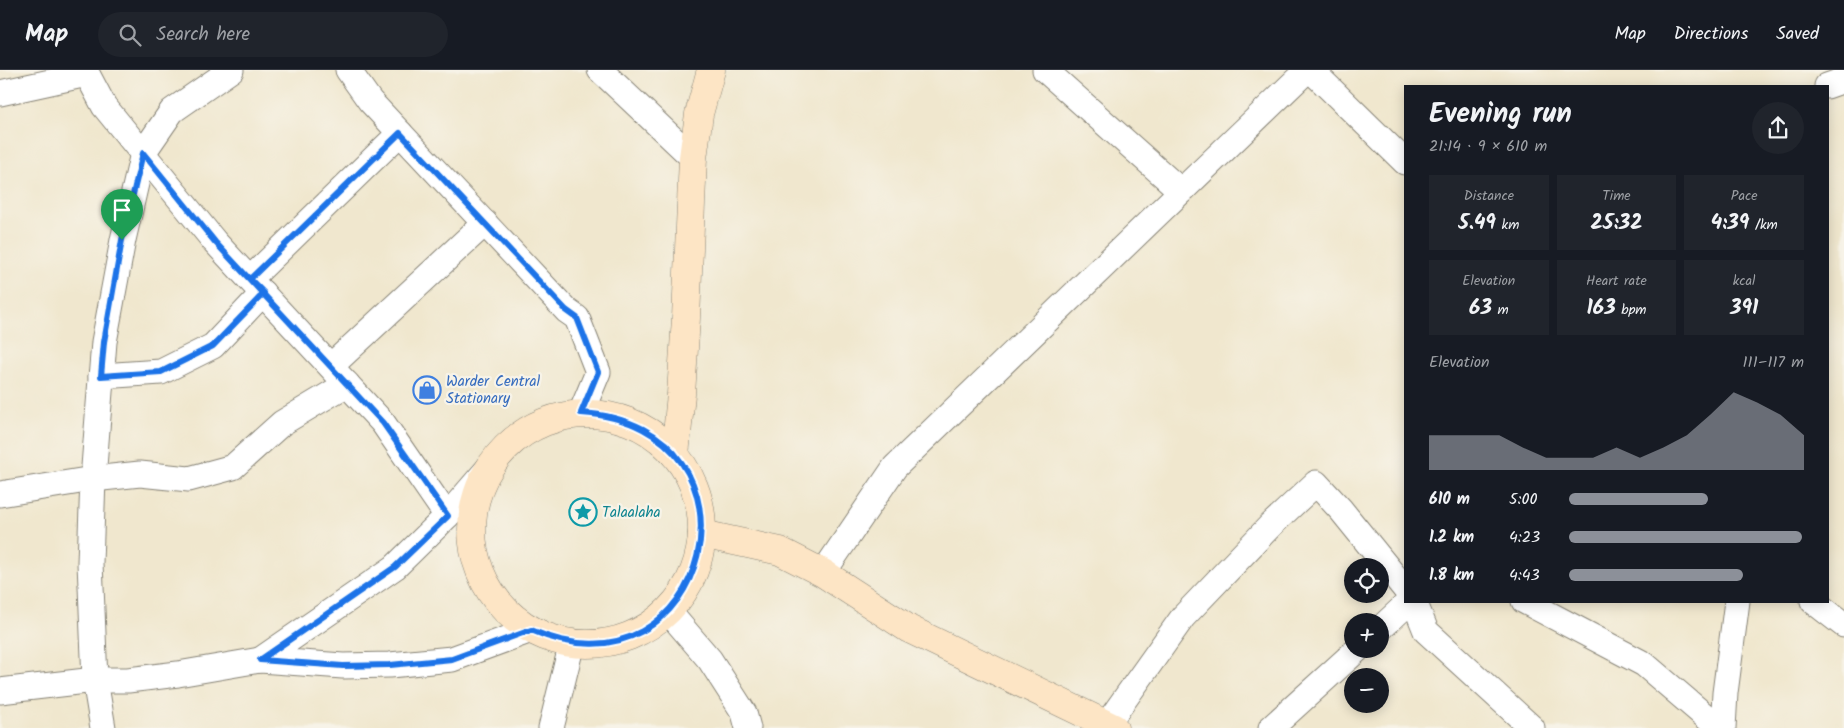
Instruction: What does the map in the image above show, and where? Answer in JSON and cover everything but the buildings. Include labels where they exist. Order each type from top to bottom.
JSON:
[{"type":"street","points":[[103,728],[95,680],[90,563],[93,479],[104,342],[122,240],[143,153],[172,111],[231,70]]},
{"type":"street","points":[[348,70],[370,101],[566,310],[577,318],[598,372],[581,413]]},
{"type":"street","points":[[600,70],[693,158]]},
{"type":"street","points":[[675,455],[682,394],[693,158],[699,114],[711,70]]},
{"type":"street","points":[[1045,70],[1181,191]]},
{"type":"street","points":[[823,573],[895,467],[1307,70]]},
{"type":"street","points":[[1311,70],[1404,161]]},
{"type":"street","points":[[0,93],[86,72],[104,106],[215,242],[383,423],[448,516]]},
{"type":"street","points":[[1829,85],[1844,80]]},
{"type":"street","points":[[101,376],[161,372],[213,346],[257,286],[400,133]]},
{"type":"street","points":[[0,494],[93,479],[140,474],[190,479],[233,467],[339,375],[484,223]]},
{"type":"street","points":[[260,660],[395,567],[448,516],[505,447],[540,423],[560,416],[581,413],[603,414],[636,425],[660,440],[675,455],[687,472],[696,492],[701,513],[702,534],[699,556],[692,576],[682,594],[668,611],[652,624],[634,634],[614,641],[593,644],[572,643],[551,638],[531,630],[514,618],[487,585],[478,566],[473,545],[472,523],[474,509],[482,482],[492,464]]},
{"type":"street","points":[[702,534],[780,551],[823,573],[909,629],[1110,726],[1183,617],[1270,526],[1316,483],[1341,510],[1404,588]]},
{"type":"street","points":[[1389,621],[1410,603]]},
{"type":"street","points":[[1413,603],[1426,631],[1532,728]]},
{"type":"street","points":[[1528,603],[1644,664],[1719,728]]},
{"type":"street","points":[[1723,728],[1725,693],[1737,603]]},
{"type":"street","points":[[1816,603],[1844,625]]},
{"type":"street","points":[[668,611],[710,660],[744,713],[748,728]]},
{"type":"street","points":[[0,691],[95,680],[128,680],[178,674],[260,660],[343,666],[390,665],[452,659],[531,630]]},
{"type":"street","points":[[551,728],[572,643]]},
{"type":"street","points":[[1271,728],[1348,658]]},
{"type":"place","name":"Warder Central Stationary","points":[[427,390]]},
{"type":"place","name":"Talaalaha","points":[[583,512]]},
{"type":"route","points":[[122,240],[104,342],[101,376],[161,372],[213,346],[264,293],[250,279],[400,133],[566,310],[577,318],[598,372],[581,413],[603,414],[642,428],[660,440],[675,455],[687,472],[696,492],[701,513],[702,534],[699,556],[692,576],[682,594],[668,611],[652,624],[634,634],[614,641],[593,644],[572,643],[551,638],[531,630],[452,659],[390,665],[343,666],[260,660],[395,567],[448,516],[383,423],[264,293],[250,279],[215,242],[143,153],[122,240]]}]
